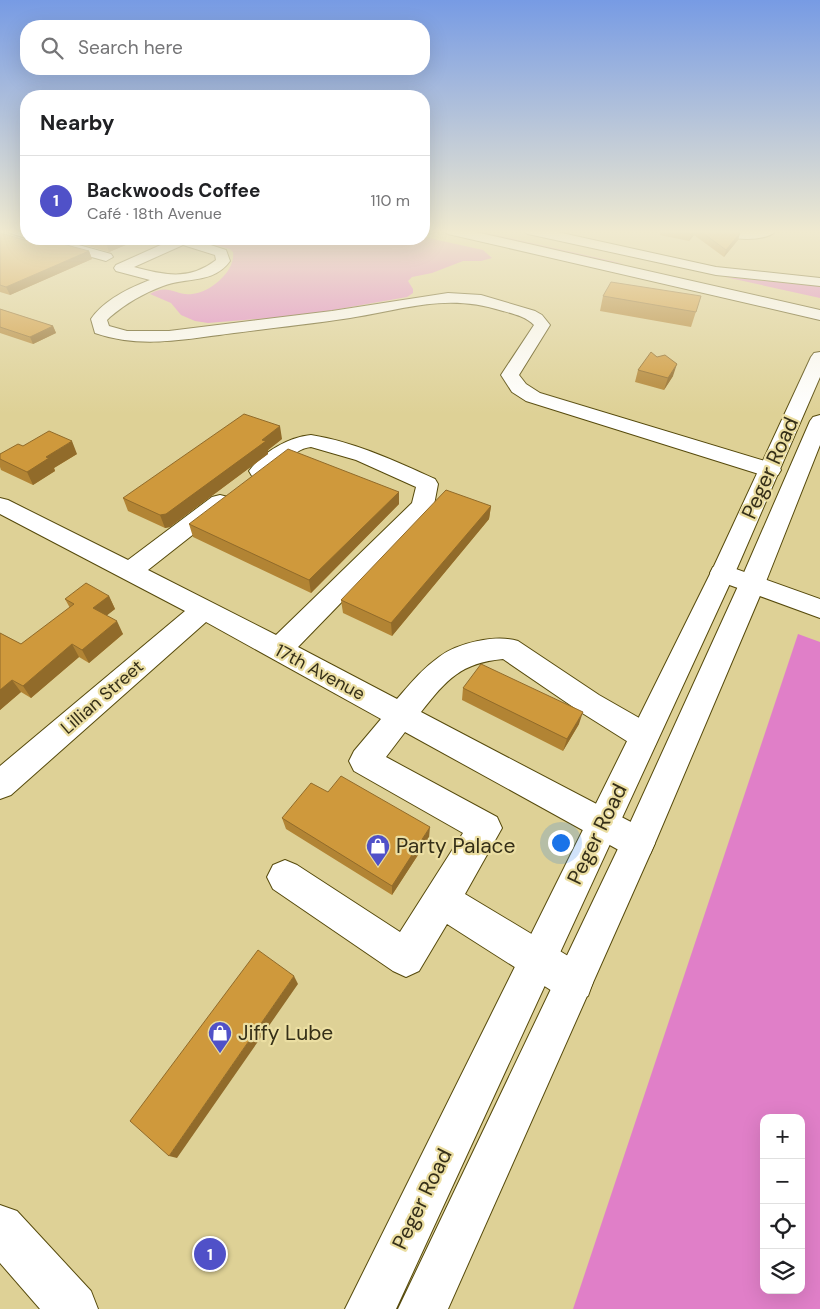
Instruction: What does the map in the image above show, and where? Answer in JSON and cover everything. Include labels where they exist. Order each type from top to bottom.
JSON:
[{"type":"main road","points":[[141,291],[105,311],[99,320],[101,328],[113,334],[133,337],[166,337],[350,313],[438,298],[463,297],[486,301],[526,313],[539,320],[542,326],[510,376],[519,388],[533,397],[770,470]]},
{"type":"main road","points":[[715,291],[820,315]]},
{"type":"main road","points":[[762,291],[820,304]]},
{"type":"main road","name":"Peger Road","points":[[423,1309],[638,843],[737,579],[770,470],[820,357]]},
{"type":"main road","name":"Peger Road","points":[[370,1309],[644,736],[737,579],[820,421]]},
{"type":"main road","points":[[130,571],[300,442],[313,440],[364,455],[427,484],[423,505],[279,650]]},
{"type":"main road","name":"17th Avenue","points":[[0,505],[204,609],[638,843]]},
{"type":"main road","points":[[737,579],[820,609]]},
{"type":"main road","name":"Lillian Street","points":[[0,785],[204,609]]},
{"type":"main road","points":[[285,877],[406,958],[485,828],[365,761],[428,682],[450,663],[478,651],[508,648],[589,703],[644,736]]},
{"type":"main road","points":[[442,900],[574,982]]},
{"type":"main road","points":[[0,1228],[73,1309]]},
{"type":"shaded area","points":[[157,291],[172,291],[186,294],[203,291],[413,291],[407,297],[305,315],[208,323],[195,321],[181,315],[171,303],[150,294]]},
{"type":"shaded area","points":[[789,291],[820,291],[820,298]]},
{"type":"shaded area","points":[[798,634],[820,642],[820,1309],[573,1309]]},
{"type":"building","points":[[606,291],[669,291],[701,296],[696,312],[603,296]]},
{"type":"building","points":[[0,309],[53,326],[30,337],[0,327]]},
{"type":"building","points":[[651,352],[657,357],[665,355],[677,364],[668,378],[638,370]]},
{"type":"building","points":[[244,414],[280,426],[262,440],[266,441],[166,514],[160,515],[123,498]]},
{"type":"building","points":[[49,431],[72,441],[46,457],[49,458],[27,472],[0,459],[0,454],[18,444],[23,446]]},
{"type":"building","points":[[288,449],[399,492],[309,580],[189,524]]},
{"type":"building","points":[[446,490],[491,506],[391,623],[341,600]]},
{"type":"building","points":[[86,583],[109,596],[93,608],[117,621],[82,650],[72,644],[23,686],[12,680],[0,690],[0,633],[21,644],[74,604],[65,599]]},
{"type":"building","points":[[481,664],[583,712],[567,739],[463,688]]},
{"type":"building","name":"Party Palace","points":[[341,776],[430,827],[392,886],[282,818],[311,783],[328,792]]},
{"type":"building","name":"Jiffy Lube","points":[[258,950],[294,976],[169,1156],[130,1121]]},
{"type":"place","name":"Party Palace","points":[[378,867]]},
{"type":"place","name":"Jiffy Lube","points":[[220,1054]]},
{"type":"place","name":"Backwoods Coffee","points":[[210,1254]]}]
